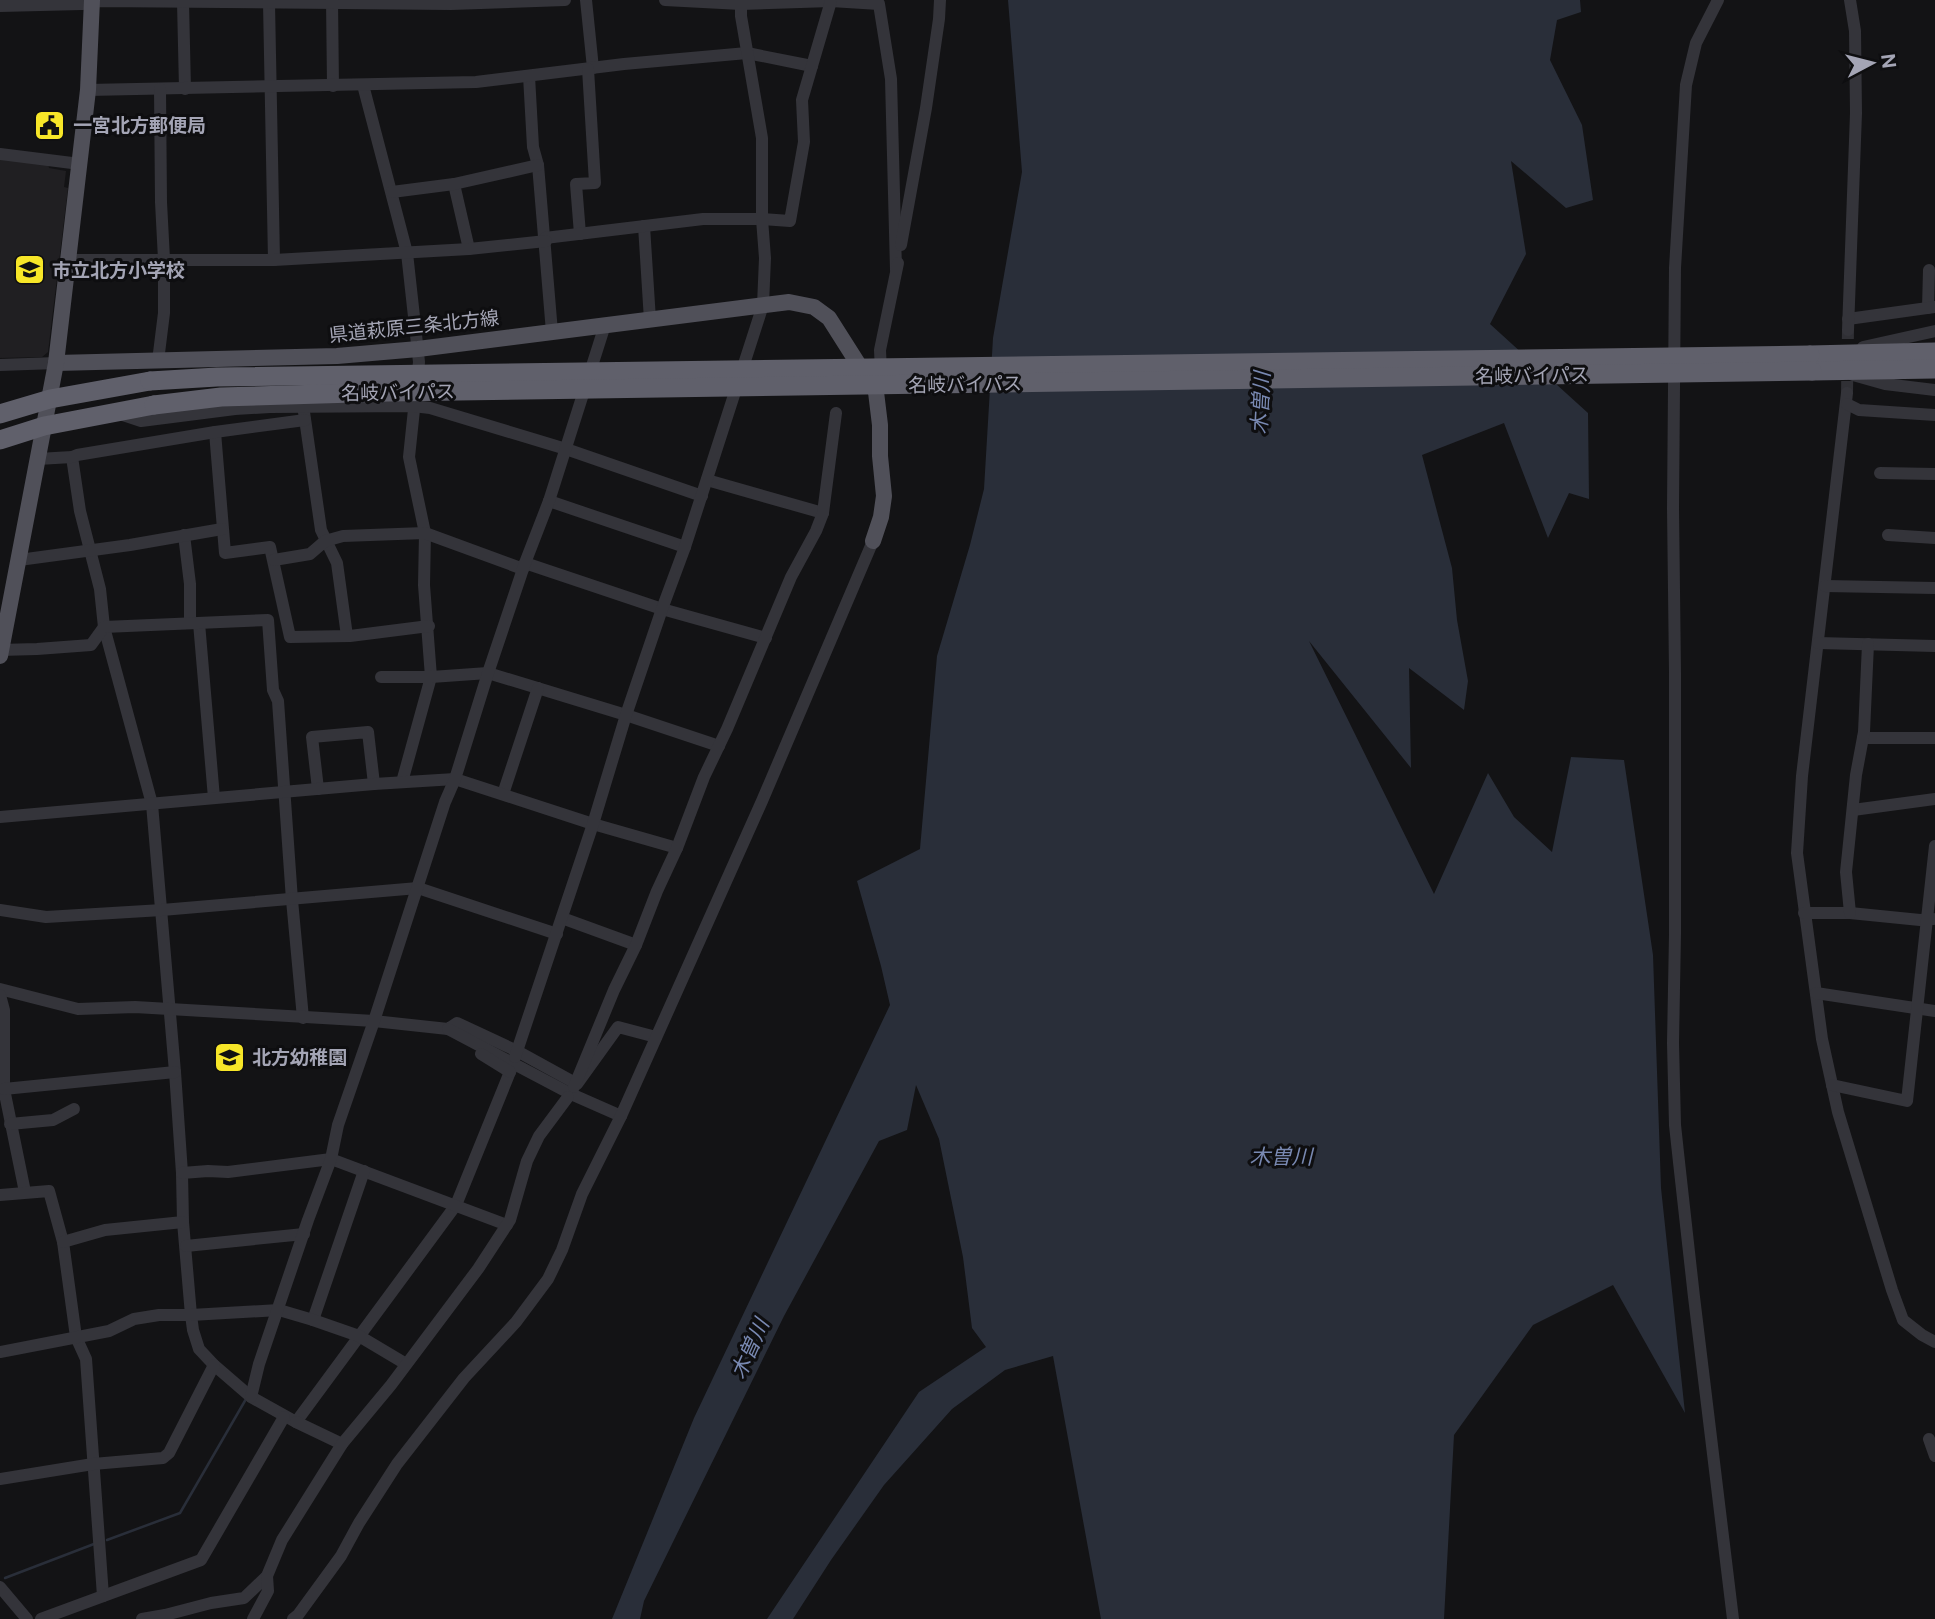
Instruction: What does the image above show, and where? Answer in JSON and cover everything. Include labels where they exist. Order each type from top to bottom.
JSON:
[{"type":"highway","name":"名岐バイパス","points":[[0,440],[44,426],[112,412],[220,397],[1821,363],[1935,352]]},
{"type":"highway","name":"名岐バイパス","points":[[0,414],[50,399],[150,381],[217,377],[1821,363],[1935,369]]},
{"type":"main road","points":[[0,652],[56,363],[89,90],[92,1]]},
{"type":"main road","name":"県道萩原三条北方線","points":[[56,363],[337,356],[418,349],[789,302],[801,303],[814,307],[832,323],[876,392],[884,496],[873,541]]},
{"type":"street","points":[[0,6],[82,4],[92,1],[452,4],[565,0]]},
{"type":"street","points":[[580,234],[576,184],[595,183],[586,0]]},
{"type":"street","points":[[666,0],[879,4],[891,79],[896,270]]},
{"type":"street","points":[[876,392],[881,377],[880,350],[926,108],[940,0]]},
{"type":"street","points":[[1718,0],[1696,43],[1686,85],[1675,268],[1673,1043],[1675,1125],[1693,1297],[1733,1619]]},
{"type":"street","points":[[1850,0],[1855,31],[1856,113],[1848,325],[1932,307],[1929,270]]},
{"type":"street","points":[[68,260],[274,260],[407,253],[469,249],[703,219],[790,221],[804,142],[802,100],[831,1]]},
{"type":"street","points":[[183,2],[185,89]]},
{"type":"street","points":[[332,2],[334,86]]},
{"type":"street","points":[[296,1422],[456,1205],[513,1062],[557,934],[626,715],[685,547],[763,305],[765,258],[762,138],[741,2]]},
{"type":"street","points":[[269,3],[274,260]]},
{"type":"street","points":[[89,90],[477,82],[747,53],[812,66]]},
{"type":"street","points":[[529,76],[533,147],[538,165],[552,332]]},
{"type":"street","points":[[363,85],[407,253],[419,362],[409,457],[425,533],[424,586],[431,677],[402,782]]},
{"type":"street","points":[[158,361],[164,313],[160,89]]},
{"type":"street","points":[[0,154],[80,164]]},
{"type":"street","points":[[392,192],[454,184],[538,165]]},
{"type":"street","points":[[454,184],[469,249]]},
{"type":"street","points":[[644,226],[650,320]]},
{"type":"street","points":[[251,1397],[259,1364],[331,1159],[338,1125],[524,566],[549,501],[605,325]]},
{"type":"street","points":[[1821,363],[1935,331]]},
{"type":"street","points":[[0,366],[56,363]]},
{"type":"street","points":[[1821,363],[1885,384],[1935,390]]},
{"type":"street","points":[[1935,415],[1859,410],[1847,398],[1802,776],[1797,853],[1822,1039],[1842,1125],[1903,1320],[1935,1342]]},
{"type":"street","points":[[112,412],[141,421],[235,409],[302,405],[413,405],[566,449],[702,496]]},
{"type":"street","points":[[302,405],[321,530],[337,563],[347,636]]},
{"type":"street","points":[[573,1090],[677,848],[704,777],[791,577],[823,513],[836,413]]},
{"type":"street","points":[[38,459],[72,457],[215,432],[305,420]]},
{"type":"street","points":[[215,432],[225,553],[270,547],[290,637],[347,636],[429,626]]},
{"type":"street","points":[[72,457],[80,511],[100,589],[104,627],[152,804],[175,1072],[183,1222],[193,1330],[199,1349],[251,1397],[284,1417],[342,1444]]},
{"type":"street","points":[[1880,473],[1935,474]]},
{"type":"street","points":[[707,481],[823,513]]},
{"type":"street","points":[[549,501],[685,547]]},
{"type":"street","points":[[19,560],[222,529]]},
{"type":"street","points":[[274,560],[310,554],[325,541],[343,536],[425,533],[524,566],[766,638]]},
{"type":"street","points":[[184,535],[214,798]]},
{"type":"street","points":[[1888,535],[1935,538]]},
{"type":"street","points":[[293,1619],[318,1590],[341,1556],[397,1465],[464,1378],[516,1322],[548,1279],[583,1194],[621,1116],[757,813],[873,541]]},
{"type":"street","points":[[1825,586],[1935,588]]},
{"type":"street","points":[[104,627],[286,619]]},
{"type":"street","points":[[268,620],[273,690],[278,701],[303,1018]]},
{"type":"street","points":[[0,652],[91,645],[104,627]]},
{"type":"street","points":[[1818,643],[1935,646]]},
{"type":"street","points":[[1850,913],[1846,872],[1863,738],[1868,644]]},
{"type":"street","points":[[381,677],[488,673],[719,746]]},
{"type":"street","points":[[503,794],[538,688]]},
{"type":"street","points":[[318,789],[312,737],[368,732],[374,784]]},
{"type":"street","points":[[1863,738],[1935,738]]},
{"type":"street","points":[[0,817],[455,779],[677,848]]},
{"type":"street","points":[[1853,810],[1935,799]]},
{"type":"street","points":[[1832,1085],[1907,1101],[1931,919],[1928,894],[1935,846]]},
{"type":"street","points":[[0,910],[46,917],[292,900],[418,888],[557,934]]},
{"type":"street","points":[[1804,913],[1850,913],[1931,919]]},
{"type":"street","points":[[562,918],[636,945]]},
{"type":"street","points":[[0,989],[78,1009],[135,1007],[374,1021],[448,1029],[570,1094],[621,1116]]},
{"type":"street","points":[[1816,993],[1935,1011]]},
{"type":"street","points":[[0,995],[5,1010],[4,1089],[25,1192]]},
{"type":"street","points":[[448,1029],[457,1023],[513,1062]]},
{"type":"street","points":[[142,1619],[211,1602],[244,1598],[267,1576],[282,1540],[342,1444],[478,1269],[507,1225],[527,1161],[539,1136],[618,1027],[656,1037]]},
{"type":"street","points":[[448,1029],[454,1037],[573,1090]]},
{"type":"street","points":[[4,1089],[175,1072]]},
{"type":"street","points":[[10,1124],[53,1120],[74,1109]]},
{"type":"street","points":[[182,1173],[228,1172],[331,1159],[507,1225]]},
{"type":"street","points":[[313,1320],[364,1171]]},
{"type":"street","points":[[0,1195],[49,1191],[63,1242],[76,1337],[86,1359],[103,1596]]},
{"type":"street","points":[[63,1242],[105,1230],[183,1222]]},
{"type":"street","points":[[186,1246],[304,1234]]},
{"type":"street","points":[[0,1352],[109,1331],[134,1319],[159,1315],[279,1310],[359,1336],[406,1364]]},
{"type":"street","points":[[0,1479],[93,1464],[163,1458],[169,1453],[214,1365]]},
{"type":"street","points":[[41,1619],[201,1560],[284,1417]]},
{"type":"street","points":[[1930,1439],[1935,1456]]},
{"type":"street","points":[[253,1619],[268,1591],[267,1576]]},
{"type":"street","points":[[0,1587],[27,1619]]},
{"type":"shaded area","name":"市立北方小学校","points":[[0,159],[48,164],[49,168],[66,171],[64,187],[68,188],[48,352],[42,357],[0,358]]},
{"type":"water","name":"木曽川","points":[[1008,0],[1580,0],[1581,12],[1557,20],[1550,60],[1582,125],[1593,200],[1566,208],[1511,161],[1526,254],[1490,324],[1588,413],[1589,499],[1569,493],[1548,538],[1504,423],[1422,455],[1452,568],[1457,620],[1468,681],[1464,710],[1409,668],[1411,768],[1309,641],[1434,894],[1488,773],[1514,817],[1552,852],[1571,757],[1624,760],[1653,955],[1661,1188],[1685,1413],[1613,1285],[1533,1325],[1454,1435],[1444,1619],[1101,1619],[1053,1356],[1005,1370],[952,1409],[884,1485],[793,1619],[767,1619],[919,1392],[986,1347],[972,1328],[963,1257],[939,1139],[916,1085],[907,1130],[879,1141],[784,1316],[644,1601],[640,1619],[612,1619],[694,1418],[890,1005],[857,881],[920,849],[937,656],[984,489],[993,338],[1022,172]]},
{"type":"waterway","points":[[107,1540],[180,1513],[246,1399]]},
{"type":"waterway","points":[[5,1578],[94,1544]]},
{"type":"tunnel","points":[[1847,393],[1848,330]]},
{"type":"place","name":"一宮北方郵便局","points":[[50,125]]},
{"type":"place","name":"市立北方小学校","points":[[29,270]]},
{"type":"place","name":"北方幼稚園","points":[[229,1057]]}]
